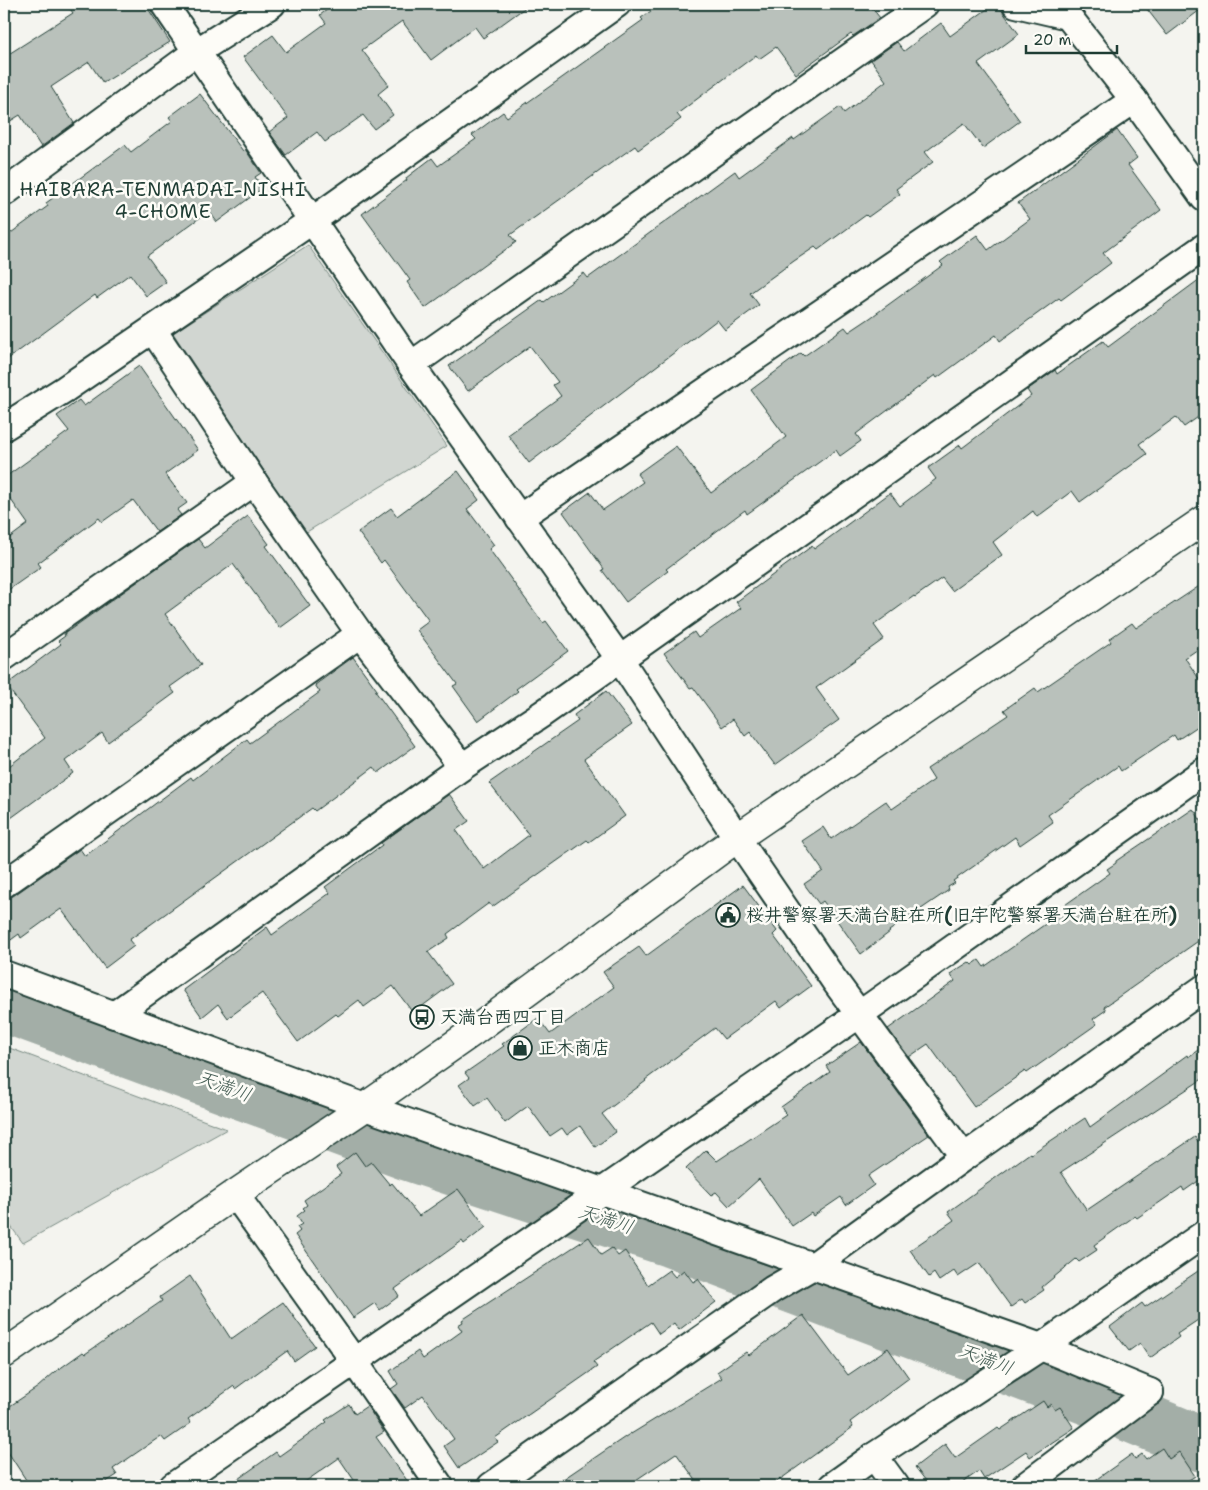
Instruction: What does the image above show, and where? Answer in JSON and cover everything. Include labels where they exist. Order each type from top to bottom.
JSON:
[{"type":"street","points":[[164,4],[411,365],[619,658],[737,838],[834,980],[964,1157]]},
{"type":"street","points":[[4,192],[196,52],[272,4]]},
{"type":"street","points":[[4,427],[65,390],[313,220],[617,4]]},
{"type":"street","points":[[411,365],[925,4]]},
{"type":"street","points":[[1016,4],[1068,16],[1134,100],[1204,198]]},
{"type":"street","points":[[520,518],[1134,100]]},
{"type":"street","points":[[114,1014],[462,767],[542,714],[1204,247]]},
{"type":"street","points":[[153,330],[254,482],[360,634],[462,767]]},
{"type":"street","points":[[4,657],[254,482]]},
{"type":"street","points":[[4,1354],[474,1031],[737,838],[1204,520]]},
{"type":"street","points":[[4,884],[360,634]]},
{"type":"street","points":[[174,1486],[860,1014],[1204,771]]},
{"type":"street","points":[[4,974],[365,1107],[1041,1347],[1150,1392],[1025,1486]]},
{"type":"street","points":[[490,1486],[773,1289],[813,1266],[1204,988]]},
{"type":"street","points":[[236,1194],[440,1486]]},
{"type":"street","points":[[832,1486],[874,1456],[1041,1347],[1204,1234]]},
{"type":"street","points":[[874,1456],[896,1486]]},
{"type":"shaded area","points":[[308,245],[447,446],[305,533],[173,333]]},
{"type":"shaded area","points":[[4,1046],[227,1129],[23,1243],[4,1217]]},
{"type":"building","points":[[67,4],[145,4],[170,42],[103,83],[89,62],[51,87],[74,123],[41,147],[20,115],[4,125],[4,57],[73,13]]},
{"type":"building","points":[[335,4],[530,4],[483,38],[475,27],[431,60],[402,21],[362,50],[389,85],[378,94],[393,115],[374,129],[363,115],[325,142],[317,132],[286,155],[269,132],[288,118],[243,57],[273,35],[286,52],[326,23],[320,15]]},
{"type":"building","points":[[661,4],[869,4],[880,18],[853,36],[851,34],[796,74],[776,47],[759,59],[756,55],[677,114],[681,119],[638,150],[635,146],[510,235],[516,242],[425,308],[407,282],[410,280],[362,214],[407,180],[406,178],[432,158],[438,166],[476,139],[472,135],[503,112],[507,117],[643,20],[641,18]]},
{"type":"building","points":[[994,4],[997,4],[1019,34],[978,64],[1020,121],[983,148],[964,123],[925,152],[933,162],[896,189],[900,194],[868,217],[866,215],[818,250],[815,247],[750,293],[759,305],[725,330],[717,320],[529,463],[508,435],[561,396],[553,385],[558,382],[530,346],[468,391],[449,366],[542,300],[544,302],[584,273],[588,278],[735,171],[739,177],[840,107],[844,113],[886,81],[871,60],[897,42],[904,51],[941,23],[950,36]]},
{"type":"building","points":[[1143,4],[1204,4],[1204,7],[1167,35]]},
{"type":"building","points":[[200,94],[243,151],[245,149],[261,173],[255,177],[263,188],[217,222],[209,211],[147,256],[166,282],[146,296],[130,274],[97,298],[95,295],[4,362],[4,238],[48,206],[46,203],[125,145],[131,152],[172,121],[169,117]]},
{"type":"building","points":[[1117,130],[1137,158],[1128,165],[1161,210],[1103,253],[1111,263],[1061,300],[1059,298],[1000,341],[996,335],[937,378],[935,375],[856,434],[861,441],[840,456],[836,450],[747,514],[745,510],[666,569],[668,571],[626,602],[563,512],[590,492],[603,510],[643,482],[637,474],[676,446],[711,493],[786,437],[751,390],[801,353],[804,356],[845,327],[849,332],[870,318],[943,265],[940,262],[977,235],[988,250],[1030,219],[1018,203]]},
{"type":"building","points":[[1204,276],[1204,413],[1184,427],[1176,417],[1139,444],[1147,454],[1080,502],[1072,491],[1037,517],[1033,511],[993,542],[1002,555],[952,591],[942,578],[874,625],[884,639],[816,688],[839,720],[775,765],[750,732],[745,736],[733,719],[722,727],[693,687],[690,688],[664,653],[694,632],[698,638],[741,608],[736,602],[812,546],[814,549],[890,493],[900,506],[936,479],[928,468],[960,445],[962,448],[1031,396],[1027,390],[1055,370],[1057,374],[1103,341],[1108,347]]},
{"type":"building","points":[[139,366],[198,450],[165,474],[187,503],[177,510],[181,515],[157,532],[133,500],[102,522],[99,518],[38,563],[41,567],[4,593],[4,542],[28,524],[4,490],[4,478],[69,431],[57,416],[79,400],[84,406]]},
{"type":"building","points":[[458,471],[479,500],[467,509],[494,545],[489,549],[543,623],[546,621],[568,651],[516,689],[518,691],[478,721],[453,686],[457,684],[417,630],[429,621],[384,560],[381,563],[358,532],[391,508],[397,516]]},
{"type":"building","points":[[248,516],[269,544],[266,546],[310,606],[280,628],[233,564],[165,614],[201,665],[170,687],[175,693],[108,742],[102,733],[65,761],[73,773],[4,823],[4,770],[45,738],[6,685],[61,644],[58,641],[65,636],[64,634],[198,539],[205,548]]},
{"type":"building","points":[[1204,583],[1204,645],[1185,658],[1204,686],[1204,722],[1177,740],[1174,735],[1121,771],[1118,766],[1048,815],[1053,822],[1020,845],[1015,837],[953,881],[955,883],[948,887],[949,890],[889,931],[861,954],[823,901],[819,904],[804,884],[823,871],[802,841],[823,827],[831,839],[886,801],[892,809],[934,780],[927,769],[1008,715],[1004,710],[1035,688],[1038,692],[1111,642],[1109,639],[1132,623],[1136,628]]},
{"type":"building","points":[[353,657],[415,746],[378,773],[374,767],[315,811],[312,808],[129,940],[134,946],[105,968],[61,909],[21,938],[19,934],[4,945],[4,899],[13,896],[80,849],[85,856],[191,777],[193,780],[247,739],[250,743],[320,692],[315,685]]},
{"type":"building","points":[[606,691],[632,725],[584,759],[625,816],[589,842],[587,840],[492,907],[489,903],[447,934],[449,938],[428,952],[452,984],[413,1013],[393,986],[364,1007],[359,1000],[338,1016],[336,1014],[298,1042],[262,993],[228,1018],[218,1004],[202,1017],[183,990],[267,927],[272,935],[330,893],[325,887],[382,845],[381,843],[449,794],[469,821],[456,830],[484,869],[529,835],[489,783],[578,721],[574,715]]},
{"type":"building","points":[[1193,809],[1204,825],[1204,937],[1104,1007],[1106,1010],[1093,1019],[1097,1024],[974,1107],[928,1044],[909,1057],[888,1029],[955,981],[950,974],[969,962],[972,965],[979,960],[984,967],[1064,911],[1062,907],[1110,873],[1107,869],[1116,861]]},
{"type":"building","points":[[743,885],[777,931],[773,935],[811,986],[781,1008],[776,1001],[724,1039],[715,1028],[645,1080],[602,1114],[616,1132],[595,1147],[580,1126],[567,1135],[562,1128],[550,1136],[528,1106],[505,1123],[487,1098],[475,1106],[459,1085],[469,1078],[465,1073],[504,1046],[502,1044],[538,1018],[550,1034],[614,987],[603,972],[639,947],[646,956]]},
{"type":"building","points":[[861,1042],[929,1135],[868,1176],[874,1185],[846,1205],[841,1197],[813,1216],[811,1213],[792,1226],[759,1179],[729,1206],[716,1192],[711,1195],[686,1169],[706,1150],[717,1161],[786,1115],[781,1107],[830,1072],[826,1066]]},
{"type":"building","points":[[1204,1046],[1204,1078],[1061,1172],[1087,1210],[1195,1137],[1204,1150],[1204,1177],[1184,1191],[1182,1187],[1137,1218],[1135,1216],[1094,1245],[1097,1250],[1079,1262],[1076,1259],[1042,1287],[1044,1290],[1025,1303],[1022,1299],[1011,1307],[979,1263],[958,1277],[954,1271],[939,1281],[934,1273],[929,1277],[910,1250],[954,1220],[948,1212],[1030,1153],[1085,1118],[1090,1127],[1187,1055],[1188,1057]]},
{"type":"building","points":[[355,1152],[365,1166],[371,1162],[390,1185],[392,1183],[419,1216],[458,1189],[486,1227],[464,1244],[462,1241],[395,1289],[399,1296],[380,1310],[375,1303],[353,1318],[295,1235],[300,1231],[297,1227],[302,1224],[297,1216],[305,1210],[303,1208],[307,1205],[304,1200],[341,1174],[336,1167]]},
{"type":"building","points":[[589,1237],[601,1255],[612,1248],[618,1256],[625,1251],[648,1285],[669,1270],[675,1277],[684,1270],[693,1282],[698,1279],[716,1302],[679,1330],[674,1323],[659,1334],[651,1322],[593,1362],[597,1367],[495,1438],[498,1442],[459,1468],[444,1446],[454,1439],[423,1395],[405,1408],[391,1389],[398,1384],[390,1371],[418,1351],[423,1359],[462,1331],[458,1325],[463,1322],[462,1320]]},
{"type":"building","points":[[1204,1267],[1204,1316],[1177,1334],[1179,1337],[1150,1358],[1140,1343],[1129,1351],[1110,1327],[1142,1303],[1145,1307]]},
{"type":"building","points":[[190,1276],[231,1339],[283,1302],[315,1346],[294,1361],[287,1351],[235,1389],[234,1386],[188,1419],[191,1423],[165,1441],[161,1436],[113,1469],[117,1475],[100,1486],[30,1486],[4,1446],[4,1410],[38,1387],[83,1352],[85,1354],[162,1301],[160,1297]]},
{"type":"building","points":[[803,1315],[848,1375],[888,1348],[909,1378],[850,1422],[853,1427],[771,1486],[700,1486],[676,1453],[627,1486],[553,1486],[631,1433],[722,1378],[717,1372],[746,1352],[749,1355]]},
{"type":"building","points":[[1043,1401],[1047,1407],[1051,1404],[1055,1410],[1060,1407],[1074,1428],[1030,1457],[1026,1451],[984,1479],[979,1471],[958,1486],[930,1486],[915,1467],[945,1444],[955,1458],[998,1428],[1000,1430]]},
{"type":"building","points":[[349,1404],[355,1414],[367,1406],[384,1432],[376,1437],[411,1486],[358,1486],[339,1458],[299,1486],[228,1486],[276,1452],[279,1456]]},
{"type":"building","points":[[1162,1448],[1169,1459],[1179,1452],[1195,1476],[1180,1486],[1087,1486],[1132,1454],[1135,1459],[1142,1454],[1146,1459]]},
{"type":"waterway","name":"天満川","points":[[4,1005],[410,1154],[671,1240],[1092,1399],[1204,1445]]},
{"type":"place","name":"桜井警察署天満台駐在所(旧宇陀警察署天満台駐在所)","points":[[728,915]]},
{"type":"place","name":"天満台西四丁目","points":[[422,1017]]},
{"type":"place","name":"正木商店","points":[[520,1048]]},
{"type":"district","name":"HAIBARA-TENMADAI-NISHI 4-CHOME","points":[[163,200]]}]
